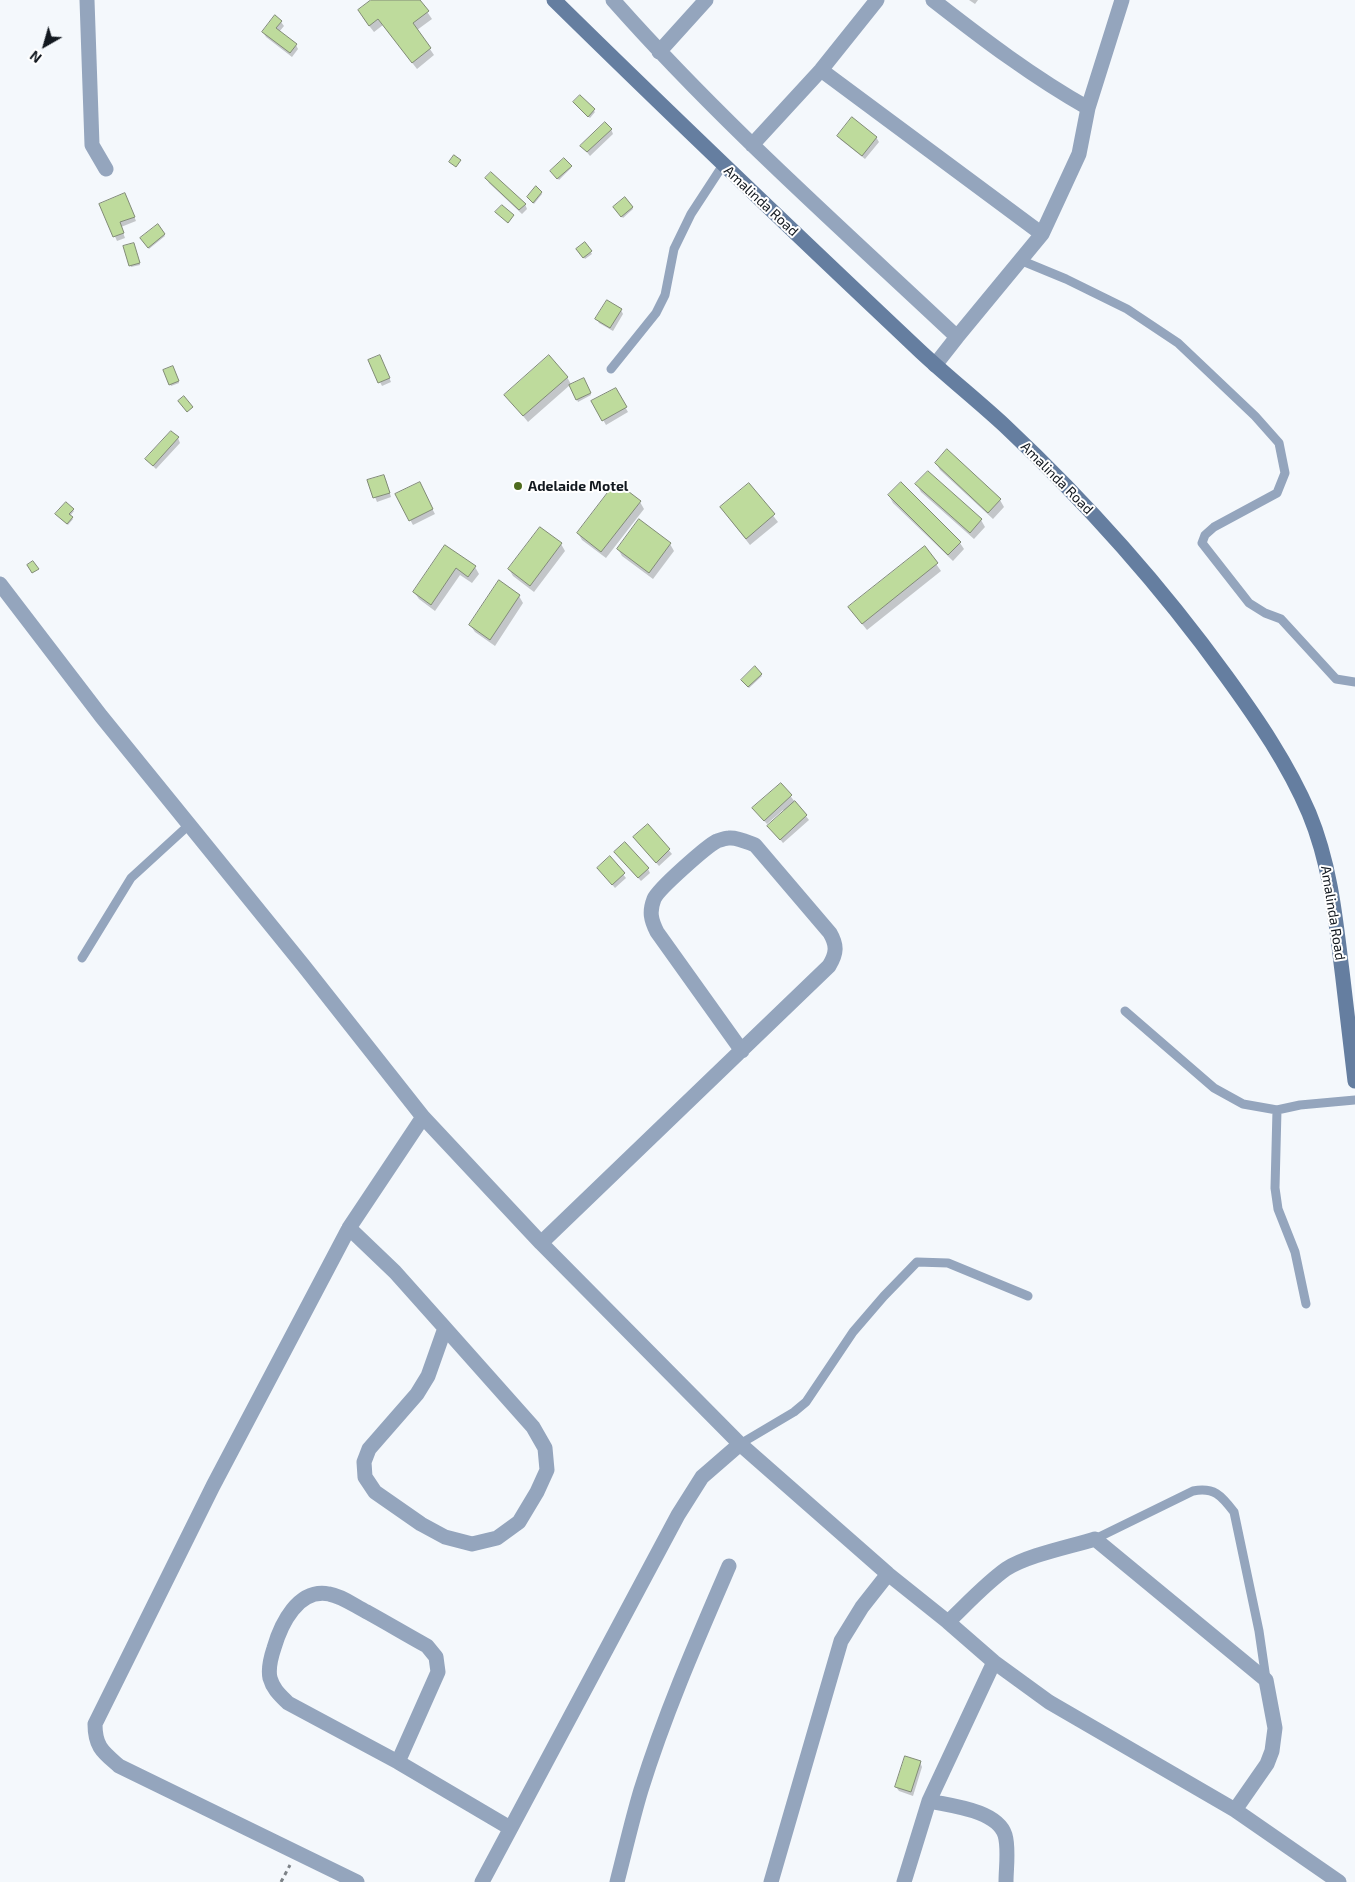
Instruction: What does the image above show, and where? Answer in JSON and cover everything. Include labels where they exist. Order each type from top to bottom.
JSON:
[{"type":"street","points":[[87,0],[92,145],[106,169]]},
{"type":"street","name":"Amalinda Road","points":[[554,0],[724,165],[935,365],[1004,425],[1046,466],[1122,546],[1204,645],[1269,737],[1293,777],[1311,817],[1333,892],[1355,1080]]},
{"type":"street","points":[[613,0],[659,52],[752,145],[956,337]]},
{"type":"street","points":[[659,52],[706,0]]},
{"type":"street","points":[[752,145],[821,70],[877,0]]},
{"type":"street","points":[[933,0],[1023,68],[1088,108]]},
{"type":"street","points":[[935,365],[1042,234],[1079,154],[1088,108],[1122,0]]},
{"type":"street","points":[[821,70],[1042,234]]},
{"type":"street","points":[[0,584],[101,716],[190,824],[423,1117],[541,1243],[740,1444],[888,1574],[994,1662],[1049,1702],[1235,1810],[1339,1882]]},
{"type":"street","points":[[541,1243],[742,1050],[829,966],[835,956],[835,943],[830,933],[755,845],[743,840],[730,838],[717,841],[701,852],[655,896],[651,909],[651,921],[742,1050]]},
{"type":"street","points":[[357,1882],[119,1766],[104,1754],[95,1739],[95,1724],[213,1486],[349,1228],[423,1117]]},
{"type":"street","points":[[349,1228],[395,1272],[445,1328],[533,1427],[545,1448],[546,1470],[537,1492],[519,1522],[497,1538],[472,1544],[446,1537],[421,1524],[375,1492],[365,1476],[364,1462],[369,1450],[417,1394],[428,1376],[445,1328]]},
{"type":"street","points":[[482,1882],[678,1516],[702,1477],[740,1444]]},
{"type":"street","points":[[948,1622],[1008,1568],[1023,1561],[1095,1539],[1266,1680],[1275,1728],[1272,1752],[1267,1764],[1235,1810]]},
{"type":"street","points":[[617,1882],[641,1791],[658,1741],[686,1665],[729,1566]]},
{"type":"street","points":[[771,1882],[841,1641],[862,1606],[888,1574]]},
{"type":"street","points":[[398,1762],[438,1672],[436,1657],[427,1646],[348,1601],[329,1594],[318,1594],[304,1599],[294,1607],[280,1628],[271,1659],[270,1677],[276,1692],[288,1703],[398,1762],[510,1828]]},
{"type":"street","points":[[904,1882],[929,1801],[994,1662]]},
{"type":"street","points":[[929,1801],[986,1815],[998,1822],[1005,1834],[1006,1882]]},
{"type":"lane","points":[[611,369],[656,313],[665,295],[674,249],[691,214],[724,165]]},
{"type":"lane","points":[[1020,260],[1066,279],[1127,309],[1178,343],[1256,416],[1279,443],[1285,473],[1277,493],[1214,527],[1205,535],[1202,544],[1249,603],[1265,613],[1281,619],[1336,679],[1355,682]]},
{"type":"lane","points":[[82,958],[131,878],[190,824]]},
{"type":"lane","points":[[1125,1011],[1214,1088],[1243,1104],[1277,1110],[1300,1105],[1355,1100]]},
{"type":"lane","points":[[1277,1110],[1275,1188],[1278,1209],[1295,1252],[1306,1304]]},
{"type":"lane","points":[[740,1444],[794,1412],[806,1402],[853,1332],[917,1262],[948,1263],[1028,1296]]},
{"type":"lane","points":[[1095,1539],[1192,1491],[1205,1488],[1215,1492],[1226,1501],[1234,1512],[1259,1632],[1266,1680]]},
{"type":"building","points":[[371,0],[420,0],[429,11],[413,23],[431,48],[412,63],[378,19],[369,26],[358,10]]},
{"type":"building","points":[[275,15],[282,21],[276,28],[297,44],[290,53],[262,32]]},
{"type":"building","points":[[580,95],[595,109],[588,117],[573,102]]},
{"type":"building","points":[[852,117],[877,137],[862,156],[837,136]]},
{"type":"building","points":[[605,122],[612,129],[587,152],[580,146]]},
{"type":"building","points":[[454,155],[461,160],[456,167],[449,162]]},
{"type":"building","points":[[564,158],[572,166],[557,179],[550,171]]},
{"type":"building","points":[[491,172],[526,204],[519,210],[485,178]]},
{"type":"building","points":[[536,186],[542,192],[533,203],[527,197]]},
{"type":"building","points":[[125,193],[135,217],[120,222],[124,233],[113,237],[99,204]]},
{"type":"building","points":[[625,197],[633,207],[621,217],[613,207]]},
{"type":"building","points":[[502,205],[514,215],[508,223],[495,212]]},
{"type":"building","points":[[158,224],[165,234],[148,248],[140,238]]},
{"type":"building","points":[[585,242],[592,251],[583,258],[576,249]]},
{"type":"building","points":[[134,243],[140,263],[129,266],[123,246]]},
{"type":"building","points":[[607,300],[622,309],[610,328],[595,319]]},
{"type":"building","points":[[380,355],[390,378],[378,383],[368,360]]},
{"type":"building","points":[[549,355],[568,377],[523,416],[504,395]]},
{"type":"building","points":[[173,366],[179,381],[169,385],[163,370]]},
{"type":"building","points":[[584,378],[591,393],[576,400],[569,385]]},
{"type":"building","points":[[616,388],[627,407],[602,421],[591,401]]},
{"type":"building","points":[[184,396],[193,407],[187,412],[178,401]]},
{"type":"building","points":[[171,431],[179,437],[153,466],[145,459]]},
{"type":"building","points":[[947,449],[1001,499],[988,513],[935,463]]},
{"type":"building","points":[[928,471],[982,519],[970,533],[915,484]]},
{"type":"building","points":[[384,475],[390,493],[373,498],[367,480]]},
{"type":"building","points":[[420,482],[433,509],[409,521],[395,494]]},
{"type":"building","points":[[616,482],[641,501],[601,552],[577,533]]},
{"type":"building","points":[[901,482],[961,542],[948,555],[888,495]]},
{"type":"building","points":[[749,483],[775,514],[746,539],[720,507]]},
{"type":"building","points":[[66,502],[74,509],[69,514],[73,517],[67,524],[55,514]]},
{"type":"building","points":[[639,519],[671,543],[649,573],[617,549]]},
{"type":"building","points":[[540,527],[562,543],[530,586],[508,569]]},
{"type":"building","points":[[445,545],[476,566],[468,577],[456,568],[431,605],[413,592]]},
{"type":"building","points":[[925,546],[938,563],[862,624],[848,607]]},
{"type":"building","points":[[33,561],[39,569],[32,573],[27,565]]},
{"type":"building","points":[[499,580],[520,595],[490,640],[469,625]]},
{"type":"building","points":[[755,666],[762,674],[748,687],[741,680]]},
{"type":"building","points":[[781,783],[792,795],[764,821],[752,808]]},
{"type":"building","points":[[795,801],[807,815],[780,840],[767,826]]},
{"type":"building","points":[[648,824],[670,849],[656,863],[633,837]]},
{"type":"building","points":[[625,842],[649,868],[638,878],[614,852]]},
{"type":"building","points":[[610,856],[625,873],[612,885],[597,868]]},
{"type":"building","points":[[905,1756],[921,1761],[911,1792],[895,1787]]},
{"type":"place","name":"Adelaide Motel","points":[[518,486]]}]
